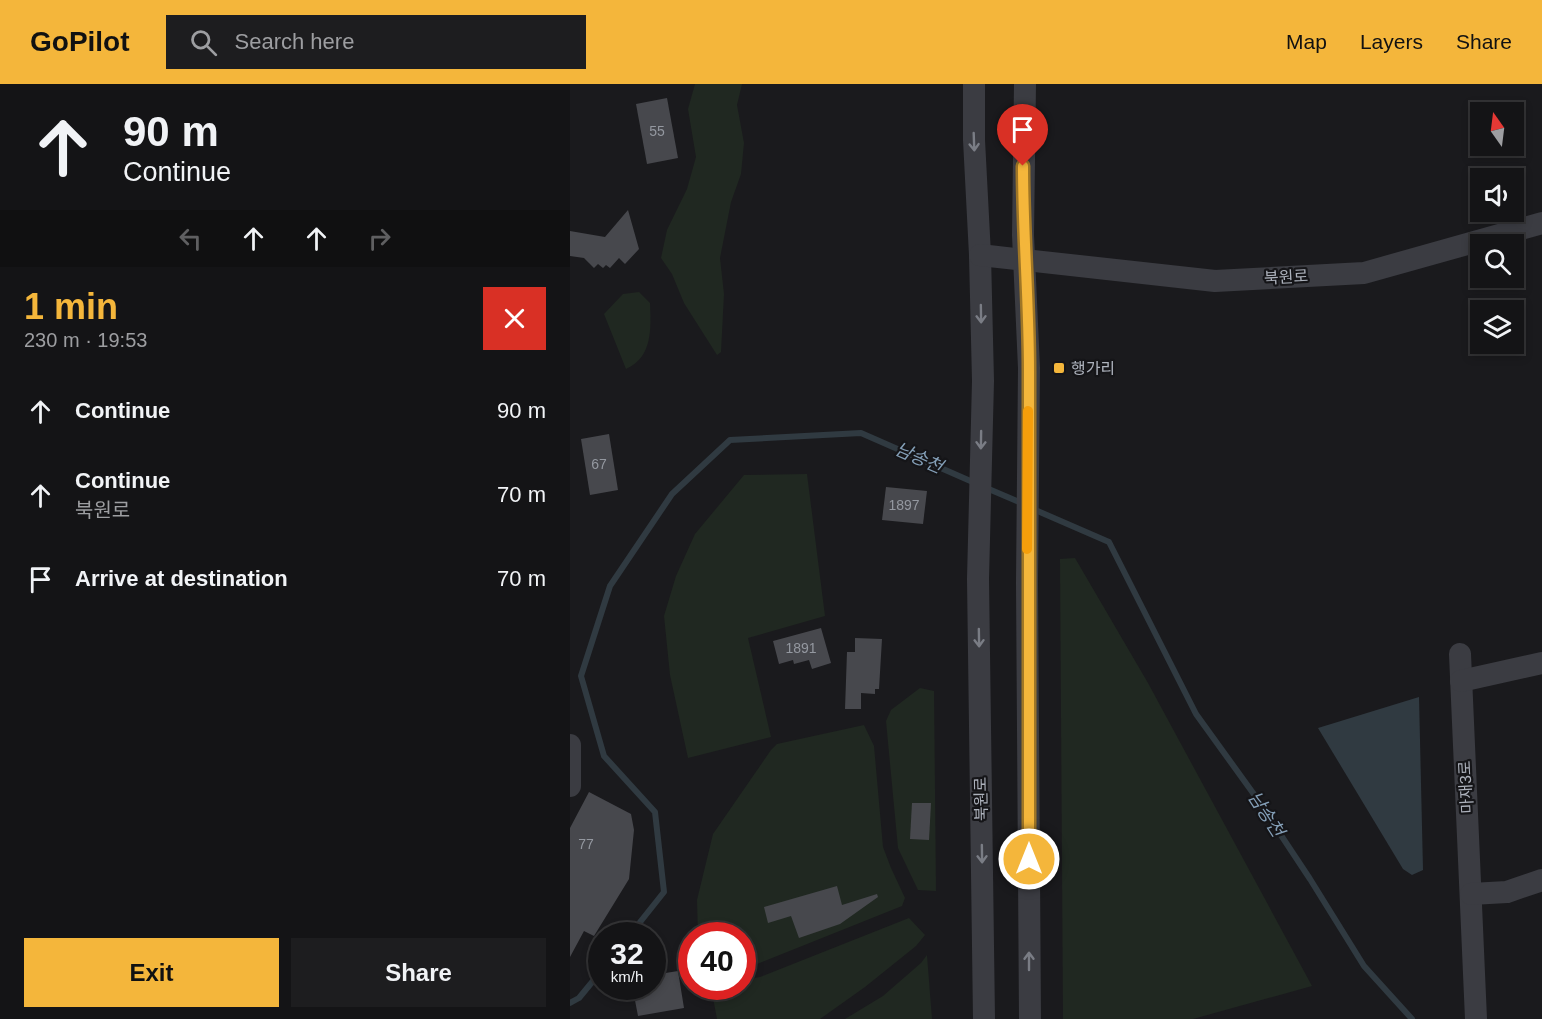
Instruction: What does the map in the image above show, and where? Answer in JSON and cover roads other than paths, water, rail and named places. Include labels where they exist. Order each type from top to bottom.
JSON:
[{"type":"street","points":[[974,84],[974,140],[980,255]]},
{"type":"street","points":[[1024,84],[1024,260],[1029,368],[1027,584],[1030,1019]]},
{"type":"street","name":"북원로","points":[[984,1019],[978,579],[982,381],[980,255],[1215,281],[1364,273],[1542,223]]},
{"type":"street","name":"마재3로","points":[[1460,654],[1476,1019]]},
{"type":"street","points":[[1461,681],[1542,663]]},
{"type":"street","points":[[570,745],[570,786]]},
{"type":"street","points":[[1471,894],[1507,892],[1542,880]]},
{"type":"waterway","name":"남송천","points":[[640,922],[664,892],[655,812],[604,756],[581,676],[610,586],[672,494],[730,440],[861,433],[975,483]]},
{"type":"waterway","name":"남송천","points":[[984,487],[1024,504]]},
{"type":"waterway","name":"남송천","points":[[1033,509],[1109,542],[1196,714],[1253,793],[1364,966],[1412,1019]]},
{"type":"waterway","name":"남송천","points":[[570,1003],[579,998],[588,987]]},
{"type":"place","name":"행가리","points":[[1059,368]]}]
